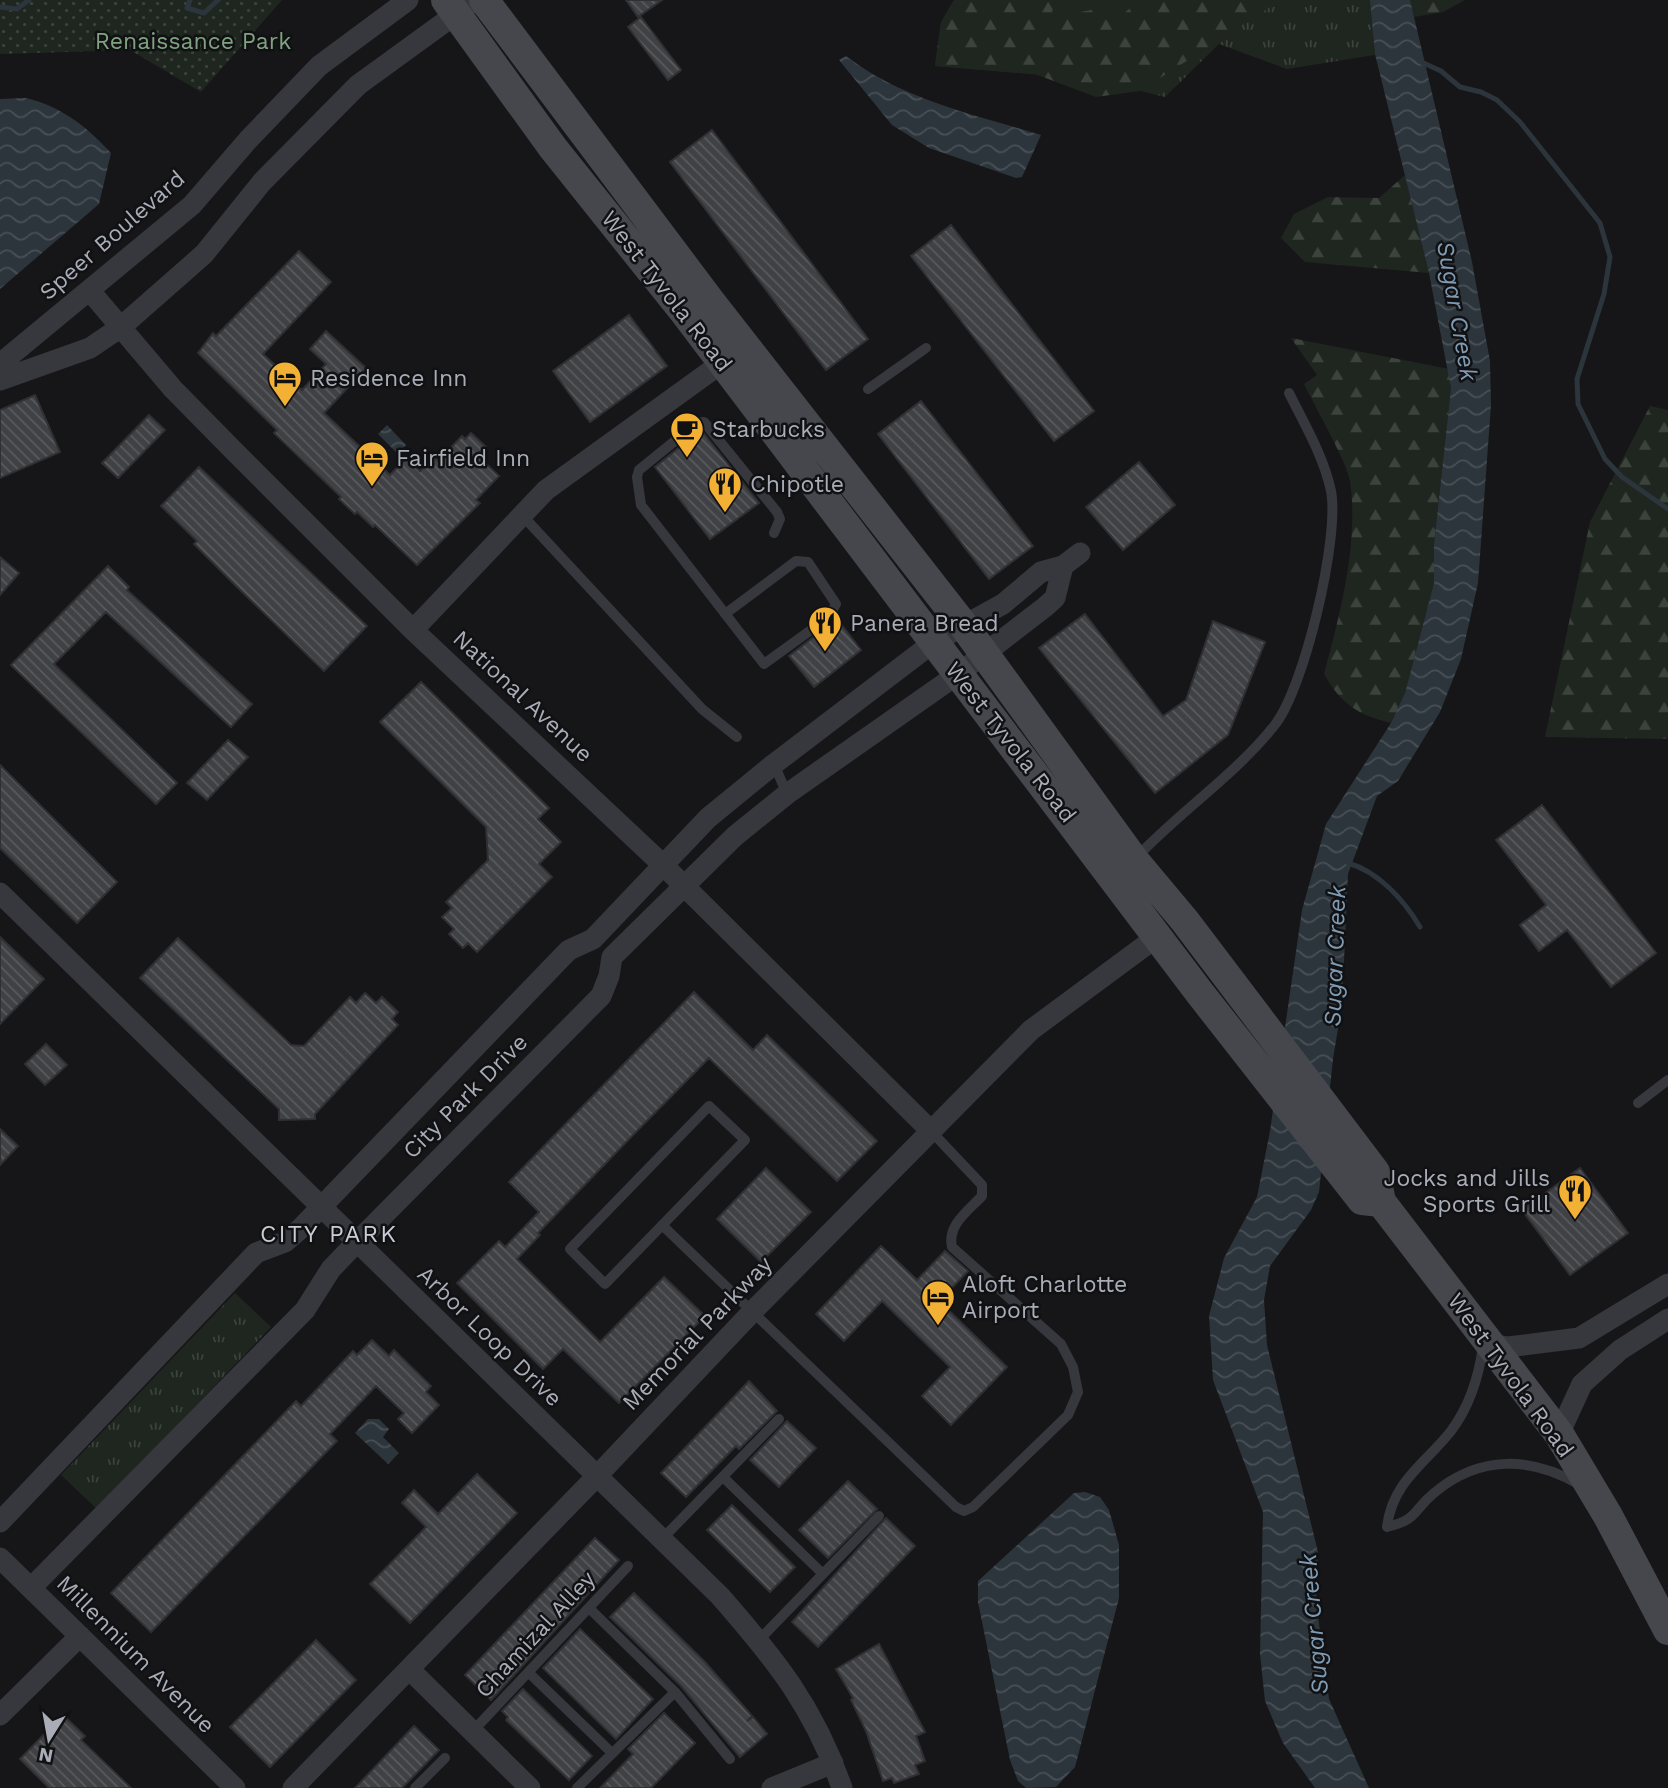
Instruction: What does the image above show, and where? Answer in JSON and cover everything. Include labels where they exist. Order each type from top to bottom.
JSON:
[{"type":"main road","name":"West Tyvola Road","points":[[484,0],[710,301],[964,626],[1134,860],[1367,1161],[1375,1172],[1371,1201]]},
{"type":"main road","name":"West Tyvola Road","points":[[459,5],[552,148],[723,362],[1158,936],[1239,1041],[1487,1340],[1559,1434],[1668,1630]]},
{"type":"street","name":"Speer Boulevard","points":[[0,364],[192,205],[248,139],[319,66],[408,0]]},
{"type":"street","points":[[0,380],[90,348],[121,327],[204,254],[262,182],[358,85],[459,5]]},
{"type":"street","name":"National Avenue","points":[[90,291],[182,399],[414,630],[663,864],[930,1130]]},
{"type":"street","points":[[414,630],[546,490],[723,362]]},
{"type":"street","name":"City Park Drive","points":[[0,1522],[256,1253],[285,1242],[562,957],[569,950],[593,939],[708,818],[934,642],[1003,604],[1041,572],[1063,566],[1080,552]]},
{"type":"street","name":"City Park Drive","points":[[31,1588],[305,1310],[331,1269],[356,1243],[601,996],[609,976],[612,957],[735,836],[787,794],[958,674],[1055,598],[1063,566]]},
{"type":"street","name":"Arbor Loop Drive","points":[[0,893],[320,1208],[663,1538],[759,1640],[796,1688],[820,1729],[842,1788]]},
{"type":"street","name":"Memorial Parkway","points":[[293,1788],[410,1670],[752,1312],[1031,1030],[1158,936]]},
{"type":"street","points":[[1487,1340],[1508,1347],[1579,1338],[1668,1284]]},
{"type":"street","points":[[1559,1434],[1582,1384],[1620,1350],[1668,1320]]},
{"type":"street","name":"Millennium Avenue","points":[[0,1558],[235,1788]]},
{"type":"street","points":[[0,1716],[80,1636]]},
{"type":"street","points":[[410,1670],[530,1788]]},
{"type":"street","points":[[772,1788],[833,1763]]},
{"type":"lane","points":[[868,388],[926,348]]},
{"type":"lane","points":[[1134,860],[1214,788],[1276,724],[1300,676],[1321,592],[1332,492],[1289,393]]},
{"type":"lane","points":[[725,614],[796,561],[808,562],[834,599],[834,610],[764,664],[725,614],[640,505],[637,477],[644,464],[697,423],[704,422],[777,512],[780,519],[774,533]]},
{"type":"lane","points":[[522,515],[702,709],[737,737]]},
{"type":"lane","points":[[774,764],[787,794]]},
{"type":"lane","points":[[1638,1103],[1668,1080]]},
{"type":"lane","points":[[709,1106],[745,1140],[662,1225],[605,1284],[570,1250],[709,1106]]},
{"type":"lane","points":[[662,1225],[956,1507],[964,1511],[973,1507],[1068,1415],[1078,1392],[1073,1367],[1061,1344],[952,1247],[950,1236],[953,1226],[982,1196],[982,1185],[930,1130]]},
{"type":"lane","points":[[1487,1340],[1468,1402],[1450,1432],[1399,1487],[1389,1512],[1387,1527],[1408,1522],[1437,1490],[1472,1471],[1503,1463],[1530,1464],[1558,1472],[1594,1493]]},
{"type":"lane","points":[[663,1538],[779,1419]]},
{"type":"lane","points":[[724,1478],[823,1574]]},
{"type":"lane","points":[[759,1640],[879,1516]]},
{"type":"lane","name":"Chamizal Alley","points":[[473,1731],[628,1566]]},
{"type":"lane","points":[[590,1609],[675,1692],[730,1759]]},
{"type":"lane","points":[[528,1673],[612,1754]]},
{"type":"lane","points":[[578,1788],[675,1692]]},
{"type":"lane","points":[[415,1788],[446,1758]]},
{"type":"green space","name":"Renaissance Park","points":[[0,0],[282,0],[201,92],[130,50],[0,54]]},
{"type":"green space","points":[[954,0],[1388,0],[1399,51],[1287,69],[1219,44],[1165,97],[1091,79],[935,66],[941,22]]},
{"type":"green space","points":[[954,0],[1281,0],[1140,91],[1096,97],[1035,74],[935,66],[941,22]]},
{"type":"green space","points":[[1056,0],[1132,0],[1130,8],[1119,18],[1096,9],[1060,16],[1052,12]]},
{"type":"green space","points":[[1410,0],[1465,0],[1443,12],[1414,17]]},
{"type":"green space","points":[[1405,175],[1429,273],[1305,262],[1281,238],[1294,214],[1328,197],[1379,198]]},
{"type":"green space","points":[[1291,338],[1449,369],[1451,388],[1434,544],[1434,583],[1405,693],[1391,723],[1352,707],[1337,693],[1324,674],[1342,603],[1350,553],[1350,481],[1337,447],[1304,384],[1317,375]]},
{"type":"green space","points":[[1650,406],[1668,410],[1668,739],[1545,737],[1590,522]]},
{"type":"green space","points":[[235,1293],[271,1327],[97,1509],[61,1475]]},
{"type":"water","name":"Sugar Creek","points":[[1370,0],[1410,0],[1472,262],[1490,361],[1491,405],[1478,583],[1461,659],[1440,712],[1398,781],[1377,796],[1348,874],[1342,1004],[1333,1059],[1319,1192],[1311,1210],[1270,1266],[1264,1300],[1267,1345],[1318,1552],[1316,1601],[1329,1699],[1369,1788],[1315,1788],[1283,1743],[1265,1701],[1260,1654],[1263,1512],[1213,1380],[1209,1316],[1224,1258],[1257,1197],[1270,1131],[1302,910],[1326,824],[1391,723],[1405,693],[1434,583],[1434,544],[1451,388],[1429,273],[1375,54]]},
{"type":"water","points":[[846,56],[891,84],[915,95],[1041,135],[1022,177],[1016,178],[929,148],[892,125],[839,60]]},
{"type":"water","points":[[26,98],[73,119],[111,153],[99,204],[0,289],[0,99]]},
{"type":"water","points":[[387,425],[406,445],[398,454],[378,434]]},
{"type":"water","points":[[368,1419],[379,1419],[389,1429],[383,1437],[399,1453],[388,1464],[355,1433]]},
{"type":"water","points":[[1085,1492],[1100,1497],[1109,1510],[1119,1545],[1119,1598],[1075,1767],[1056,1787],[1026,1788],[1018,1781],[1010,1760],[978,1602],[978,1581],[1074,1493]]},
{"type":"building","points":[[626,0],[662,0],[638,17]]},
{"type":"building","points":[[641,17],[681,70],[668,80],[628,27]]},
{"type":"building","points":[[712,130],[868,339],[826,370],[670,162]]},
{"type":"building","points":[[951,225],[1094,411],[1054,441],[911,256]]},
{"type":"building","points":[[299,251],[331,282],[263,354],[302,390],[326,364],[310,349],[326,331],[366,368],[324,413],[390,475],[406,458],[420,471],[434,457],[438,461],[462,436],[465,439],[471,433],[486,447],[480,458],[499,476],[476,500],[480,503],[417,565],[375,525],[373,527],[357,512],[355,514],[339,499],[341,497],[274,433],[277,430],[198,353],[213,333],[216,336]]},
{"type":"building","points":[[629,315],[667,366],[590,422],[553,371]]},
{"type":"building","points":[[35,395],[60,452],[0,478],[0,410]]},
{"type":"building","points":[[921,401],[1033,546],[989,579],[878,434]]},
{"type":"building","points":[[149,415],[165,430],[118,478],[102,463]]},
{"type":"building","points":[[701,430],[759,503],[710,539],[655,467]]},
{"type":"building","points":[[1139,462],[1175,505],[1123,550],[1086,507]]},
{"type":"building","points":[[199,467],[367,626],[324,671],[194,544],[197,541],[161,506]]},
{"type":"building","points":[[0,557],[19,573],[0,595]]},
{"type":"building","points":[[108,566],[129,587],[127,590],[252,704],[231,727],[106,612],[54,664],[177,783],[156,804],[11,665]]},
{"type":"building","points":[[1085,614],[1163,716],[1186,700],[1213,621],[1265,642],[1228,735],[1155,793],[1039,648]]},
{"type":"building","name":"Panera Bread","points":[[837,619],[861,650],[814,687],[789,656]]},
{"type":"building","points":[[421,682],[549,808],[538,819],[561,842],[539,864],[552,877],[477,952],[468,943],[463,948],[449,934],[454,929],[442,917],[452,908],[446,902],[488,860],[486,827],[380,722]]},
{"type":"building","points":[[228,740],[248,757],[207,800],[187,783]]},
{"type":"building","points":[[0,765],[117,882],[77,923],[0,848]]},
{"type":"building","points":[[1542,805],[1656,953],[1611,987],[1567,930],[1539,951],[1520,925],[1546,905],[1496,840]]},
{"type":"building","points":[[0,937],[44,979],[0,1024]]},
{"type":"building","points":[[178,938],[291,1045],[304,1046],[350,997],[356,1003],[365,993],[376,1003],[382,997],[398,1012],[392,1019],[398,1025],[315,1114],[315,1119],[279,1120],[279,1109],[140,978]]},
{"type":"building","points":[[694,992],[753,1050],[767,1035],[877,1141],[837,1181],[709,1058],[634,1134],[538,1233],[540,1235],[517,1259],[600,1342],[664,1277],[705,1316],[619,1403],[563,1349],[543,1369],[457,1283],[499,1241],[505,1247],[539,1212],[509,1182]]},
{"type":"building","points":[[46,1044],[67,1065],[45,1085],[25,1064]]},
{"type":"building","points":[[0,1129],[18,1146],[0,1165]]},
{"type":"building","points":[[766,1168],[811,1212],[761,1262],[717,1219]]},
{"type":"building","name":"Jocks and Jills Sports Grill","points":[[1580,1168],[1628,1233],[1570,1275],[1522,1210]]},
{"type":"building","name":"Aloft Charlotte Airport","points":[[881,1246],[917,1280],[945,1251],[968,1271],[939,1301],[1007,1367],[951,1425],[922,1396],[950,1367],[882,1301],[844,1341],[816,1314]]},
{"type":"building","points":[[372,1340],[389,1356],[394,1350],[431,1386],[426,1392],[439,1405],[412,1433],[398,1419],[404,1413],[376,1386],[330,1434],[337,1441],[151,1632],[111,1593],[296,1401],[301,1406],[353,1351],[357,1355]]},
{"type":"building","points":[[749,1381],[777,1411],[739,1449],[736,1446],[686,1497],[661,1473]]},
{"type":"building","points":[[787,1421],[816,1448],[779,1487],[750,1460]]},
{"type":"building","points":[[477,1474],[517,1513],[410,1623],[370,1584],[426,1527],[402,1503],[414,1490],[438,1514]]},
{"type":"building","points":[[848,1481],[877,1509],[828,1558],[799,1530]]},
{"type":"building","points":[[732,1505],[795,1567],[770,1592],[707,1530]]},
{"type":"building","points":[[886,1518],[915,1546],[818,1647],[792,1622]]},
{"type":"building","points":[[595,1538],[619,1560],[491,1700],[465,1675]]},
{"type":"building","points":[[634,1593],[705,1662],[752,1716],[747,1721],[753,1717],[767,1734],[740,1757],[681,1686],[610,1617]]},
{"type":"building","points":[[580,1629],[653,1699],[616,1739],[543,1668]]},
{"type":"building","points":[[316,1640],[356,1680],[270,1767],[230,1727]]},
{"type":"building","points":[[879,1644],[925,1732],[916,1736],[925,1761],[915,1765],[919,1774],[894,1783],[892,1778],[883,1781],[866,1731],[851,1700],[853,1698],[836,1669]]},
{"type":"building","points":[[523,1689],[592,1756],[569,1780],[506,1720],[508,1717],[502,1711]]},
{"type":"building","points":[[664,1713],[695,1743],[651,1788],[600,1788],[633,1754],[628,1749]]},
{"type":"building","points":[[63,1715],[85,1736],[81,1740],[131,1788],[49,1788],[20,1759]]},
{"type":"building","points":[[414,1726],[439,1750],[402,1788],[355,1788]]},
{"type":"waterway","points":[[0,7],[17,9],[29,0]]},
{"type":"waterway","points":[[190,0],[187,8],[204,13],[218,0]]},
{"type":"waterway","points":[[1419,61],[1441,71],[1460,87],[1481,92],[1497,100],[1520,122],[1600,223],[1610,257],[1604,294],[1577,379],[1578,404],[1605,459],[1622,477],[1668,509]]},
{"type":"waterway","points":[[1348,863],[1370,873],[1390,888],[1420,927]]},
{"type":"place","name":"Residence Inn","points":[[285,408]]},
{"type":"place","name":"Starbucks","points":[[687,459]]},
{"type":"place","name":"Fairfield Inn","points":[[372,488]]},
{"type":"place","name":"Chipotle","points":[[725,514]]},
{"type":"place","name":"Panera Bread","points":[[825,653]]},
{"type":"place","name":"Jocks and Jills Sports Grill","points":[[1575,1221]]},
{"type":"place","name":"Aloft Charlotte Airport","points":[[938,1327]]},
{"type":"district","name":"CITY PARK","points":[[329,1234]]}]
